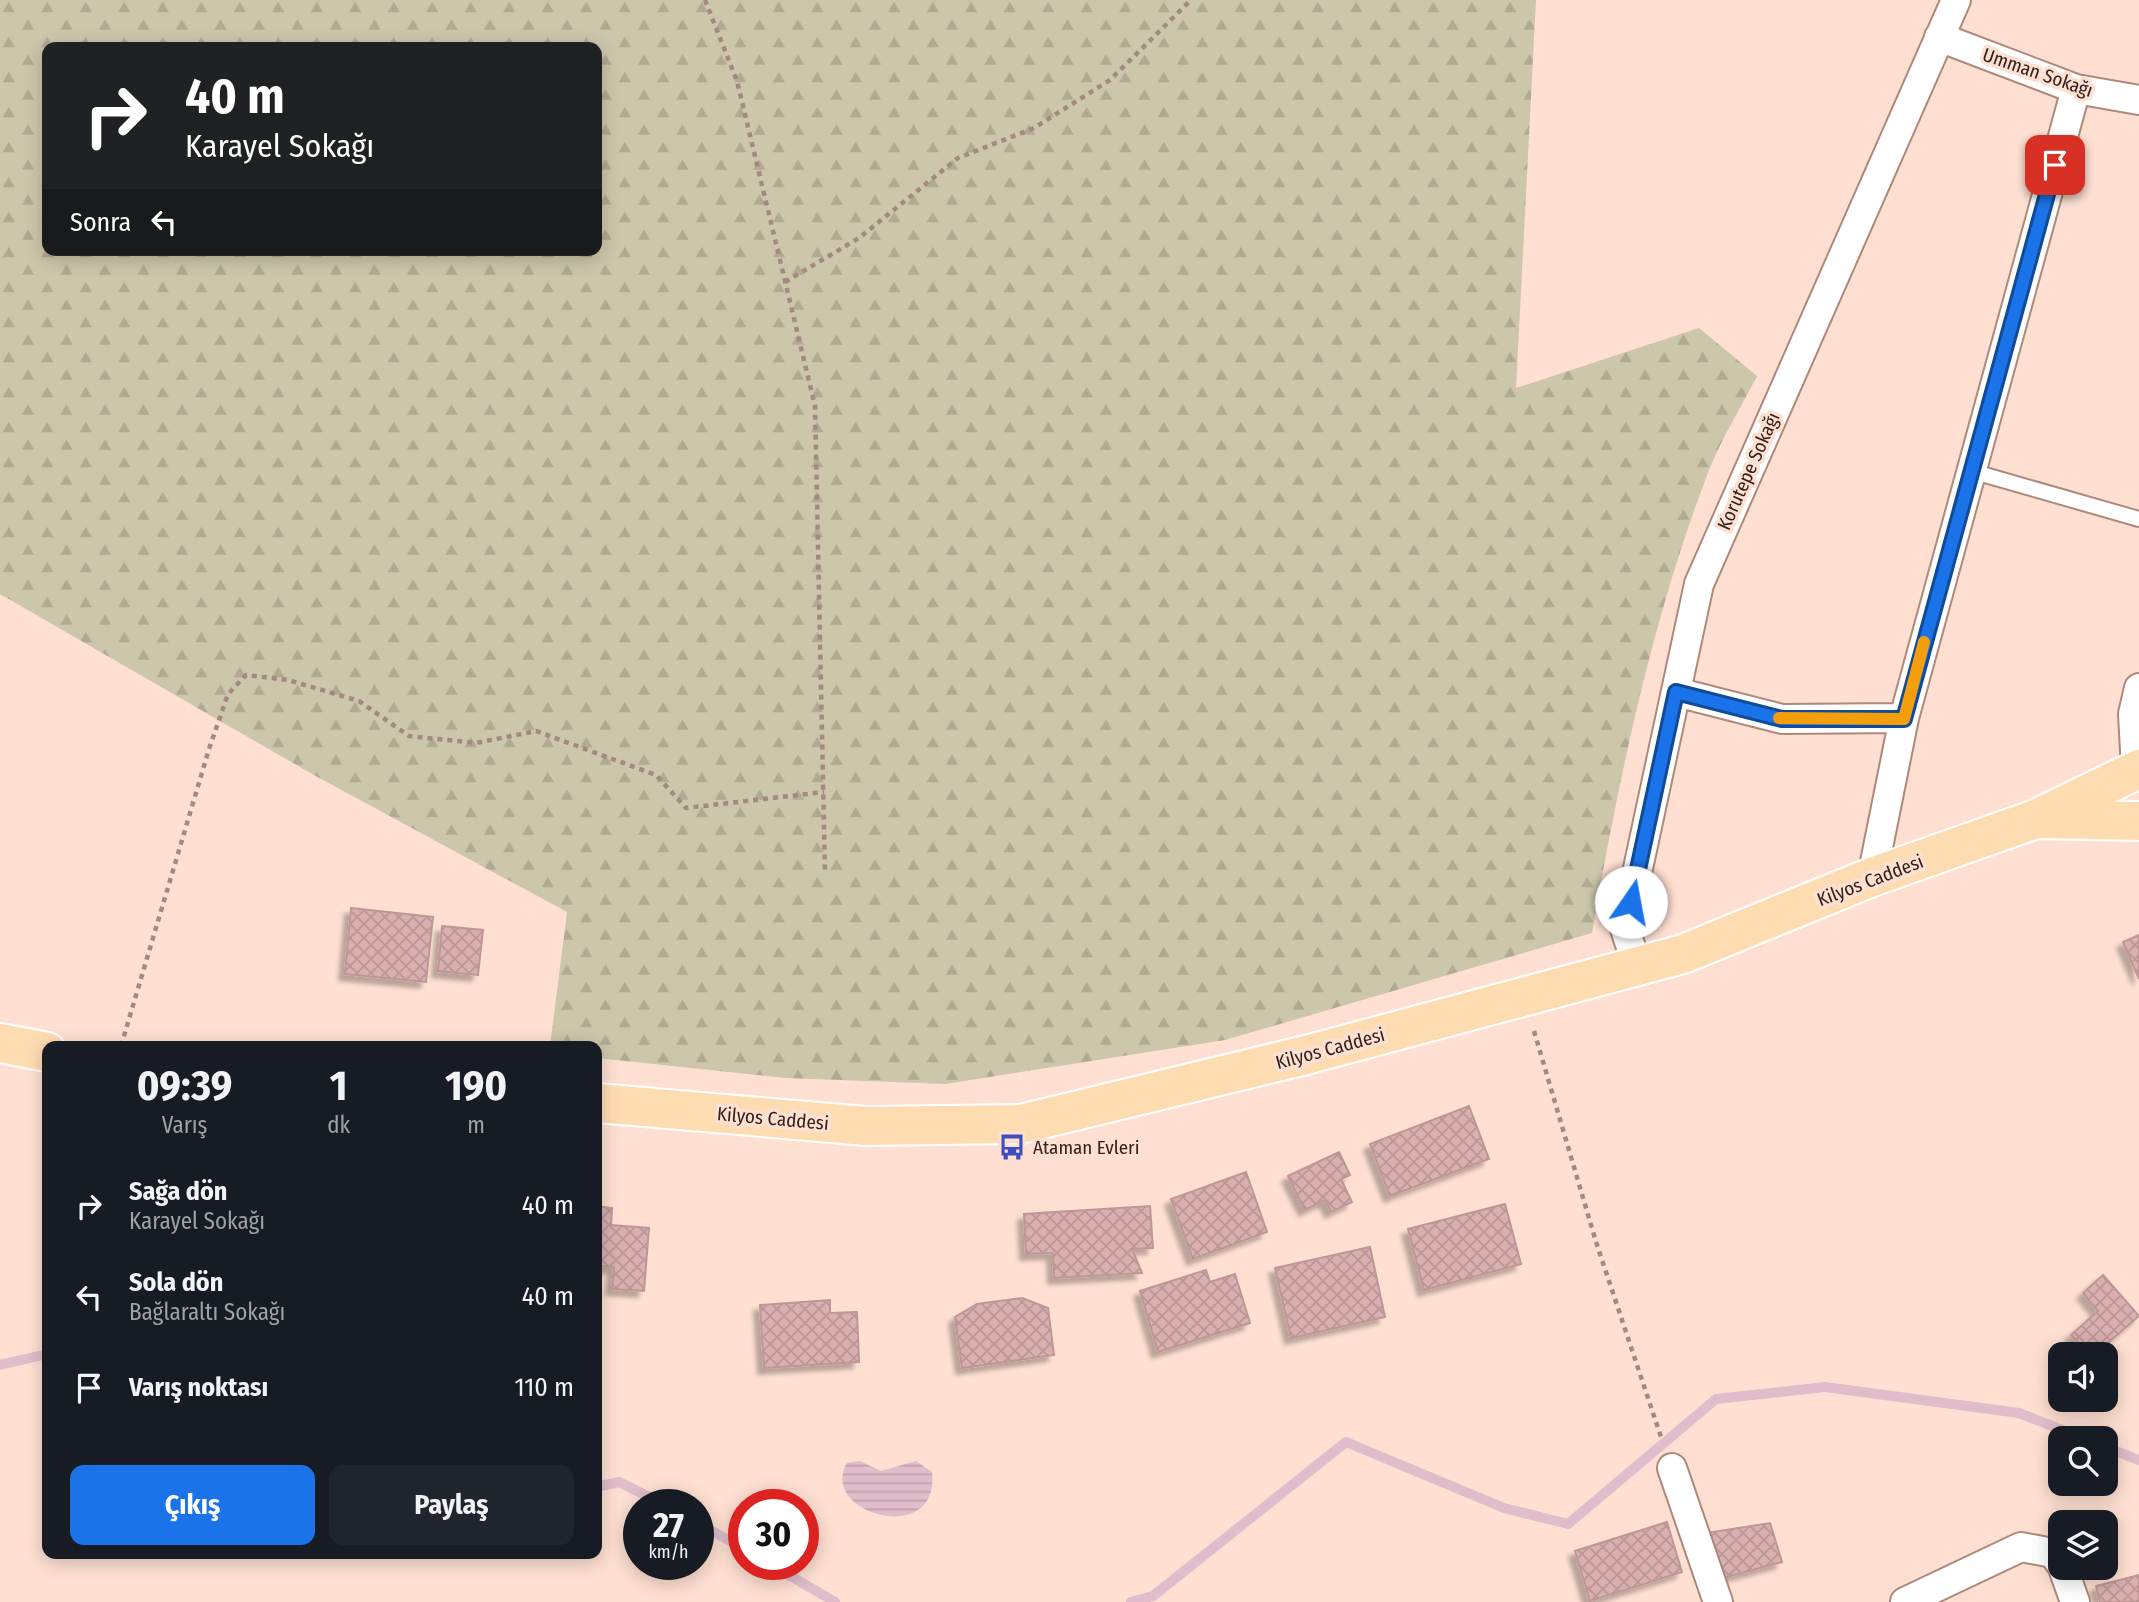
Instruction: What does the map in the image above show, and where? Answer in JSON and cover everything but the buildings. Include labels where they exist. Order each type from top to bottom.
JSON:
[{"type":"main road","points":[[2036,819],[2138,770]]},
{"type":"main road","points":[[2036,819],[2139,821]]},
{"type":"main road","name":"Kilyos Caddesi","points":[[602,1103],[866,1126],[1021,1124],[1306,1055],[1683,954],[1872,877],[2036,819]]},
{"type":"main road","points":[[0,1043],[42,1051]]},
{"type":"street","name":"Korutepe Sokağı","points":[[1637,966],[1625,929],[1699,584],[1956,0]]},
{"type":"street","name":"Umman Sokağı","points":[[1939,37],[2076,89],[2139,100]]},
{"type":"street","points":[[1872,877],[1904,719],[2076,89]]},
{"type":"street","points":[[2138,770],[2133,714],[2139,688]]},
{"type":"street","points":[[1676,692],[1782,719],[1904,719]]},
{"type":"street","points":[[1672,1468],[1718,1602]]},
{"type":"street","points":[[1905,1602],[2021,1547],[2048,1552]]},
{"type":"street","points":[[2067,1580],[2075,1602]]},
{"type":"lane","points":[[1971,471],[2139,519]]},
{"type":"path","points":[[705,0],[737,81],[816,406],[825,874]]},
{"type":"path","points":[[785,282],[859,238],[958,158],[1034,128],[1110,80],[1191,0]]},
{"type":"path","points":[[122,1041],[209,749],[228,694],[246,675],[288,680],[359,701],[410,736],[476,743],[536,731],[599,757],[656,775],[686,808],[824,792]]},
{"type":"path","points":[[1524,997],[1588,1217],[1655,1419]]},
{"type":"green space","points":[[0,0],[1536,0],[1516,388],[1699,328],[1757,376],[1709,470],[1670,583],[1639,698],[1592,933],[1225,1040],[945,1084],[786,1078],[602,1059],[602,1041],[551,1041],[567,912],[312,774],[0,594]]},
{"type":"shaded area","points":[[860,1461],[881,1471],[916,1461],[932,1472],[930,1496],[918,1510],[901,1516],[882,1515],[863,1508],[849,1497],[842,1481],[847,1463]]},
{"type":"waterway","points":[[0,1365],[42,1355]]},
{"type":"waterway","points":[[1131,1602],[1153,1596],[1346,1442],[1504,1508],[1568,1524],[1716,1399],[1825,1387],[2019,1413],[2052,1426]]},
{"type":"waterway","points":[[2118,1452],[2139,1460]]},
{"type":"waterway","points":[[602,1486],[619,1482],[633,1489]]},
{"type":"waterway","points":[[714,1532],[728,1540]]},
{"type":"waterway","points":[[797,1580],[835,1602]]},
{"type":"slow traffic","points":[[1779,718],[1904,719],[1924,642]]},
{"type":"place","name":"Ataman Evleri","points":[[1012,1147]]},
{"type":"route","points":[[1631,902],[1676,692],[1782,719],[1904,719],[2055,165]]}]
